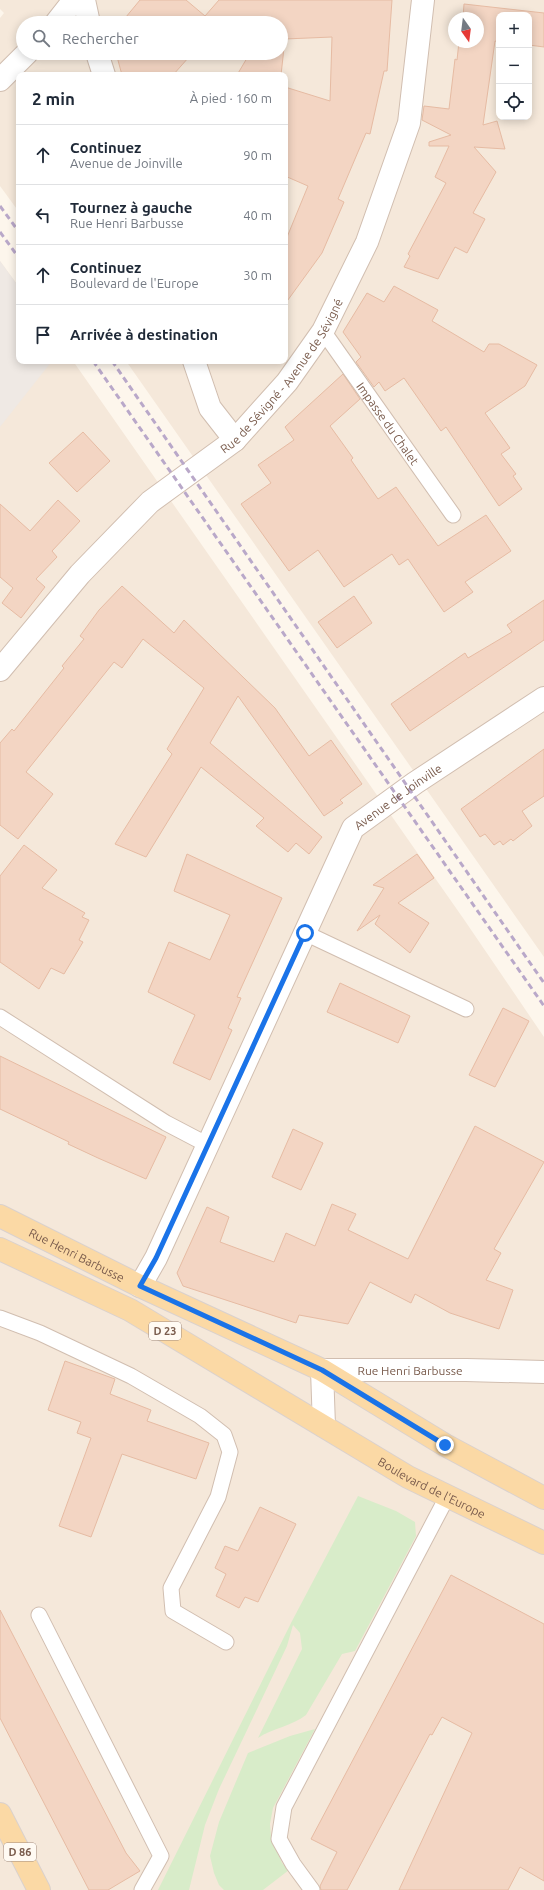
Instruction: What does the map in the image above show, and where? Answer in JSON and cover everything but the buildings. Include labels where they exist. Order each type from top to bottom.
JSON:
[{"type":"main road","name":"Rue Henri Barbusse","points":[[0,1216],[140,1286],[322,1370]]},
{"type":"main road","name":"D 23","points":[[0,1249],[130,1310],[324,1426]]},
{"type":"main road","name":"D 23","points":[[322,1370],[445,1445],[544,1498]]},
{"type":"main road","name":"Boulevard de l'Europe","points":[[324,1426],[408,1477],[544,1543]]},
{"type":"main road","name":"D 86","points":[[0,1814],[39,1890]]},
{"type":"street","points":[[61,16],[74,0]]},
{"type":"street","points":[[84,0],[87,16]]},
{"type":"street","name":"Rue de Sévigné - Avenue de Sévigné","points":[[0,670],[80,574],[150,502],[235,440],[287,382],[323,331],[367,242],[409,123],[422,0]]},
{"type":"street","points":[[0,80],[20,60]]},
{"type":"street","points":[[99,60],[103,72]]},
{"type":"street","points":[[195,364],[210,408],[235,440]]},
{"type":"street","name":"Avenue de Joinville","points":[[140,1286],[156,1258],[353,828],[415,783],[544,698]]},
{"type":"street","points":[[322,1370],[324,1426]]},
{"type":"street","name":"Rue Henri Barbusse","points":[[322,1370],[458,1370],[544,1372]]},
{"type":"lane","name":"Impasse du Chalet","points":[[323,331],[453,515]]},
{"type":"lane","points":[[305,933],[466,1009]]},
{"type":"lane","points":[[0,1017],[166,1123],[208,1145]]},
{"type":"lane","points":[[0,1318],[40,1333],[131,1376],[200,1416],[224,1435],[230,1452],[218,1497],[171,1588],[173,1611],[226,1642]]},
{"type":"lane","points":[[312,1890],[293,1864],[279,1839],[284,1807],[447,1497]]},
{"type":"lane","points":[[39,1616],[161,1856],[142,1890]]},
{"type":"shaded area","points":[[0,0],[544,0],[544,957],[128,364],[288,364],[288,72],[16,72],[16,208],[0,186],[0,18],[4,13],[0,9]]},
{"type":"shaded area","points":[[0,261],[16,283],[16,364],[75,364],[463,918],[544,1037],[544,1890],[0,1890]]},
{"type":"shaded area","points":[[0,261],[16,283],[16,364],[50,364],[0,427]]},
{"type":"green space","points":[[358,1496],[396,1511],[415,1522],[416,1536],[355,1651],[342,1654],[306,1715],[295,1722],[258,1738],[302,1649],[300,1633],[293,1625],[287,1646],[219,1789],[205,1825],[189,1890],[158,1890],[291,1623]]},
{"type":"green space","points":[[315,1729],[273,1808],[270,1824],[271,1837],[282,1863],[289,1870],[263,1890],[224,1890],[219,1885],[214,1873],[210,1856],[219,1822],[248,1753],[290,1736]]},
{"type":"railway","points":[[0,206],[16,228]]},
{"type":"railway","points":[[0,232],[16,254]]},
{"type":"railway","points":[[95,364],[544,1006]]},
{"type":"railway","points":[[114,364],[544,983]]},
{"type":"route","points":[[305,933],[156,1258],[140,1286],[322,1370],[445,1445]]}]
